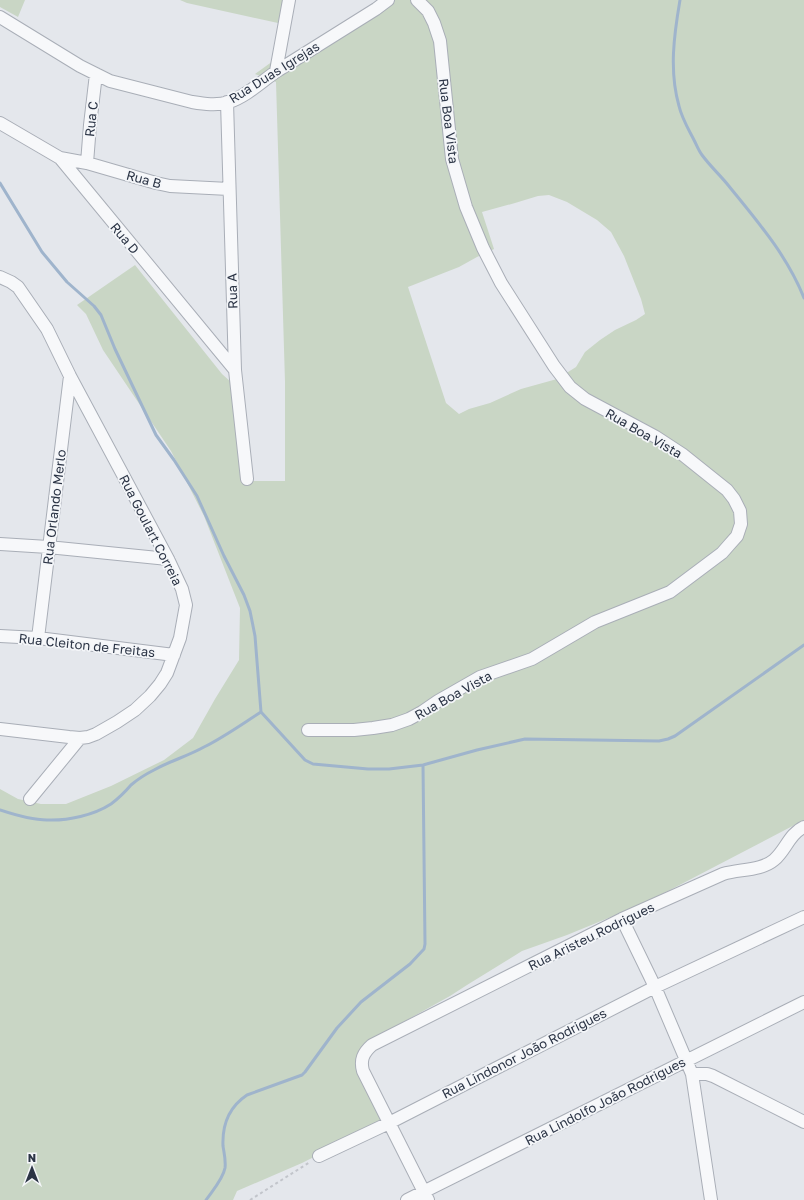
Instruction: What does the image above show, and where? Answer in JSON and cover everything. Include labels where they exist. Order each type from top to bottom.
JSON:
[{"type":"street","points":[[276,72],[289,0]]},
{"type":"street","name":"Rua Duas Igrejas","points":[[0,17],[96,74],[122,84],[192,102],[218,104],[236,99],[388,0]]},
{"type":"street","name":"Rua Boa Vista","points":[[308,730],[354,730],[373,728],[392,725],[409,719],[480,677],[532,659],[595,622],[670,592],[730,545],[737,536],[741,524],[740,511],[734,499],[727,490],[682,454],[585,399],[570,387],[554,366],[501,283],[483,248],[466,207],[452,159],[440,41],[428,11],[417,0]]},
{"type":"street","name":"Rua C","points":[[87,163],[96,74]]},
{"type":"street","name":"Rua A","points":[[227,102],[235,370],[247,479]]},
{"type":"street","name":"Rua D","points":[[0,123],[60,158],[235,370]]},
{"type":"street","name":"Rua B","points":[[60,158],[87,163],[163,184],[229,189]]},
{"type":"street","name":"Rua Goulart Correia","points":[[0,276],[15,284],[47,329],[70,376],[168,559],[182,589],[186,605],[181,630],[167,673],[150,696],[135,710],[96,734],[80,738],[0,729]]},
{"type":"street","name":"Rua Orlando Merlo","points":[[38,638],[70,376]]},
{"type":"street","points":[[0,544],[48,547],[168,559]]},
{"type":"street","name":"Rua Cleiton de Freitas","points":[[0,636],[38,638],[174,655]]},
{"type":"street","points":[[30,799],[80,738]]},
{"type":"street","name":"Rua Aristeu Rodrigues","points":[[389,1123],[361,1064],[365,1051],[372,1045],[622,919],[723,874],[768,864],[776,859],[795,833],[804,827]]},
{"type":"street","name":"Rua Lindonor João Rodrigues","points":[[319,1156],[389,1123],[655,986],[804,917]]},
{"type":"street","points":[[622,919],[655,986],[692,1074],[711,1200]]},
{"type":"street","name":"Rua Lindolfo João Rodrigues","points":[[407,1200],[426,1196],[687,1060],[804,1002]]},
{"type":"street","points":[[692,1074],[707,1074],[713,1076],[804,1122]]},
{"type":"street","points":[[389,1123],[426,1196]]},
{"type":"path","points":[[250,1200],[319,1156]]},
{"type":"green space","points":[[0,0],[25,0],[18,17],[0,7]]},
{"type":"green space","points":[[180,0],[283,0],[278,23],[187,3]]},
{"type":"green space","points":[[393,0],[804,0],[804,820],[645,903],[567,935],[522,951],[450,996],[364,1044],[360,1058],[383,1117],[381,1123],[302,1163],[237,1191],[233,1200],[0,1200],[0,789],[18,799],[41,804],[66,804],[111,786],[164,760],[193,738],[239,660],[240,608],[204,516],[171,451],[103,350],[86,314],[77,305],[135,265],[222,374],[231,382],[243,481],[285,481],[285,382],[276,82],[255,74],[273,61],[310,53]],"holes":[[[549,195],[567,202],[597,220],[611,232],[624,256],[641,299],[645,314],[600,340],[585,352],[576,367],[557,379],[521,389],[490,403],[469,409],[459,414],[446,403],[408,287],[459,267],[494,249],[482,212],[538,196]]]},
{"type":"waterway","points":[[680,0],[674,40],[673,66],[680,111],[702,155],[750,212],[780,253],[789,267],[804,298]]},
{"type":"waterway","points":[[0,183],[42,252],[67,282],[94,306],[101,315],[115,349],[156,435],[197,496],[224,556],[244,595],[250,611],[255,636],[261,712],[305,760],[313,764],[368,769],[389,769],[423,765],[525,739],[659,741],[668,739],[675,736],[804,645]]},
{"type":"waterway","points":[[0,810],[41,820],[72,818],[97,811],[111,804],[131,785],[145,775],[226,735],[261,712]]},
{"type":"waterway","points":[[206,1200],[224,1172],[225,1162],[223,1138],[225,1123],[236,1105],[247,1095],[302,1075],[337,1028],[361,1002],[410,964],[424,949],[423,765]]}]
